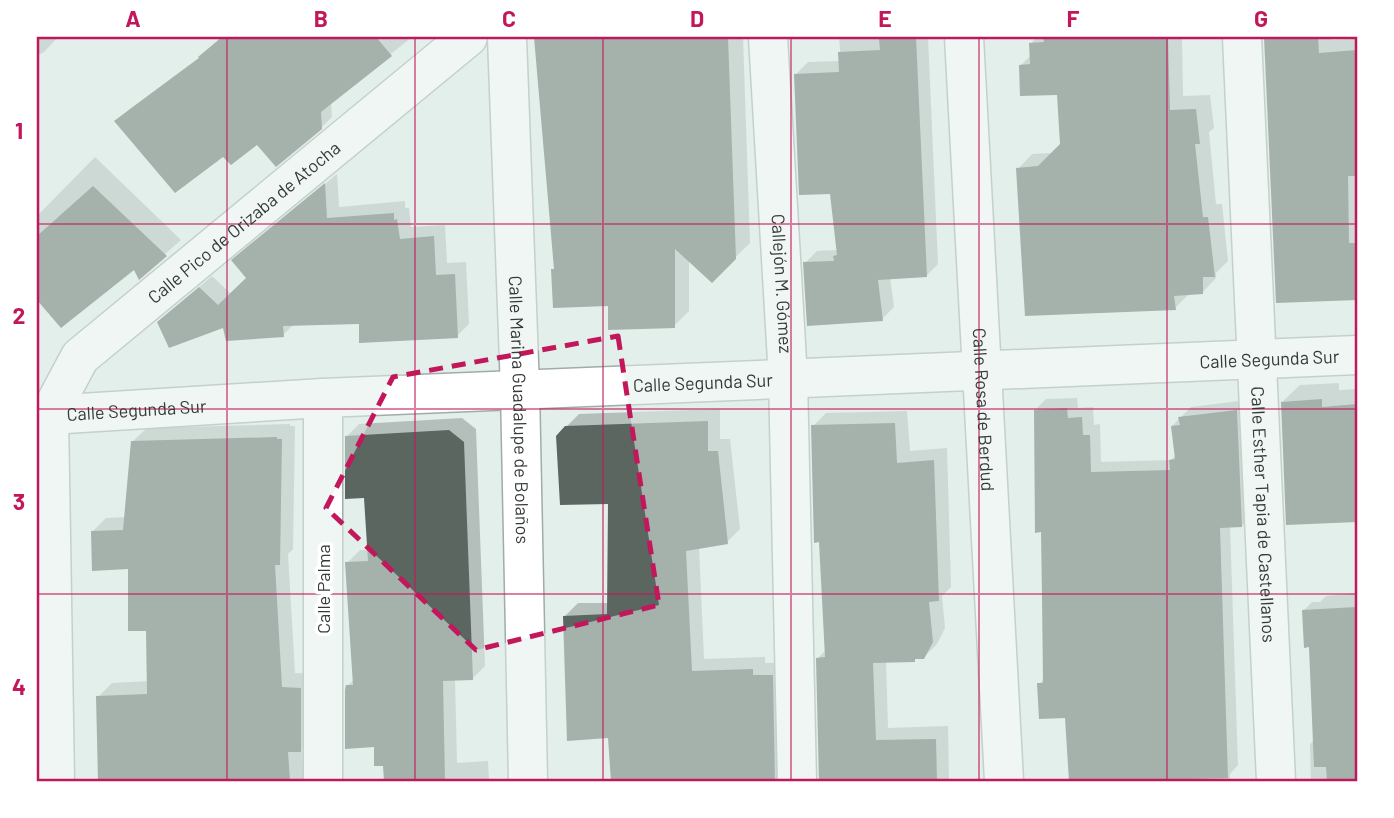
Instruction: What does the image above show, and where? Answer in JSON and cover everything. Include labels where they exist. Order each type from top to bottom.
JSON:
[{"type":"street","name":"Calle Pico de Orizaba de Atocha","points":[[43,416],[80,357],[468,37]]},
{"type":"street","name":"Calle Marina Guadalupe de Bolaños","points":[[506,37],[520,389],[528,781]]},
{"type":"street","name":"Callejón M. Gómez","points":[[768,37],[788,378],[797,781]]},
{"type":"street","name":"Calle Rosa de Berdud","points":[[964,37],[1004,781]]},
{"type":"street","name":"Calle Esther Tapia de Castellanos","points":[[1242,37],[1276,781]]},
{"type":"street","name":"Calle Segunda Sur","points":[[43,416],[323,398],[1357,355]]},
{"type":"street","name":"Calle Palma","points":[[323,398],[323,781]]},
{"type":"street","points":[[43,416],[55,781]]},
{"type":"highlighted area","points":[[618,336],[659,605],[476,650],[326,508],[393,377]]},
{"type":"building","points":[[222,37],[376,37],[392,56],[321,112],[322,129],[276,167],[257,145],[231,165],[223,157],[175,193],[114,121],[199,58]]},
{"type":"building","points":[[534,37],[728,37],[736,259],[712,283],[675,249],[675,328],[608,330],[608,306],[553,308],[551,269],[554,269]]},
{"type":"building","points":[[916,37],[927,277],[878,280],[883,321],[807,326],[803,262],[834,261],[833,256],[837,255],[830,194],[799,195],[794,74],[839,72],[838,52],[880,50],[879,39]]},
{"type":"building","points":[[1043,37],[1168,37],[1170,110],[1196,109],[1200,144],[1195,144],[1203,217],[1208,217],[1215,277],[1203,277],[1203,294],[1174,296],[1176,310],[1025,316],[1016,168],[1038,166],[1060,144],[1057,95],[1020,96],[1019,65],[1030,64],[1029,43],[1044,42]]},
{"type":"building","points":[[1264,37],[1318,37],[1319,53],[1357,50],[1357,176],[1348,176],[1349,243],[1357,243],[1357,300],[1276,303]]},
{"type":"building","points":[[325,183],[327,218],[394,213],[400,239],[434,236],[436,275],[455,274],[458,338],[359,343],[359,324],[283,326],[284,337],[226,341],[223,328],[169,348],[157,322],[199,287],[218,305],[246,278],[231,260]]},
{"type":"building","points":[[93,186],[167,256],[139,280],[134,270],[61,328],[37,300],[37,236]]},
{"type":"building","points":[[1322,399],[1322,407],[1357,404],[1357,522],[1286,525],[1281,402]]},
{"type":"building","points":[[1067,408],[1068,418],[1082,417],[1083,435],[1090,435],[1091,472],[1170,470],[1169,460],[1175,459],[1171,426],[1180,425],[1178,417],[1237,410],[1242,527],[1220,528],[1228,778],[1192,781],[1069,781],[1065,718],[1039,719],[1037,683],[1043,683],[1041,532],[1035,533],[1034,410]]},
{"type":"building","points":[[708,421],[708,451],[718,451],[728,544],[686,551],[692,671],[753,669],[753,675],[773,675],[775,781],[611,781],[608,738],[567,741],[563,616],[607,614],[608,504],[560,505],[556,436],[565,426]]},
{"type":"building","points":[[895,423],[897,463],[934,460],[939,601],[929,602],[933,642],[924,659],[915,659],[915,662],[873,663],[876,740],[936,739],[937,781],[819,781],[816,658],[825,657],[819,542],[814,543],[811,425]]},
{"type":"building","points":[[449,430],[464,442],[473,680],[443,681],[445,781],[384,781],[383,766],[374,766],[374,747],[345,749],[345,690],[346,685],[353,685],[345,562],[368,561],[364,498],[345,499],[345,436]]},
{"type":"building","points":[[282,439],[280,565],[275,565],[282,687],[301,688],[301,752],[288,752],[290,781],[98,781],[96,696],[147,694],[146,631],[128,631],[128,569],[92,571],[91,531],[123,530],[131,441]]},
{"type":"building","points":[[1357,607],[1357,781],[1327,781],[1326,767],[1314,767],[1309,647],[1304,648],[1302,610]]}]
